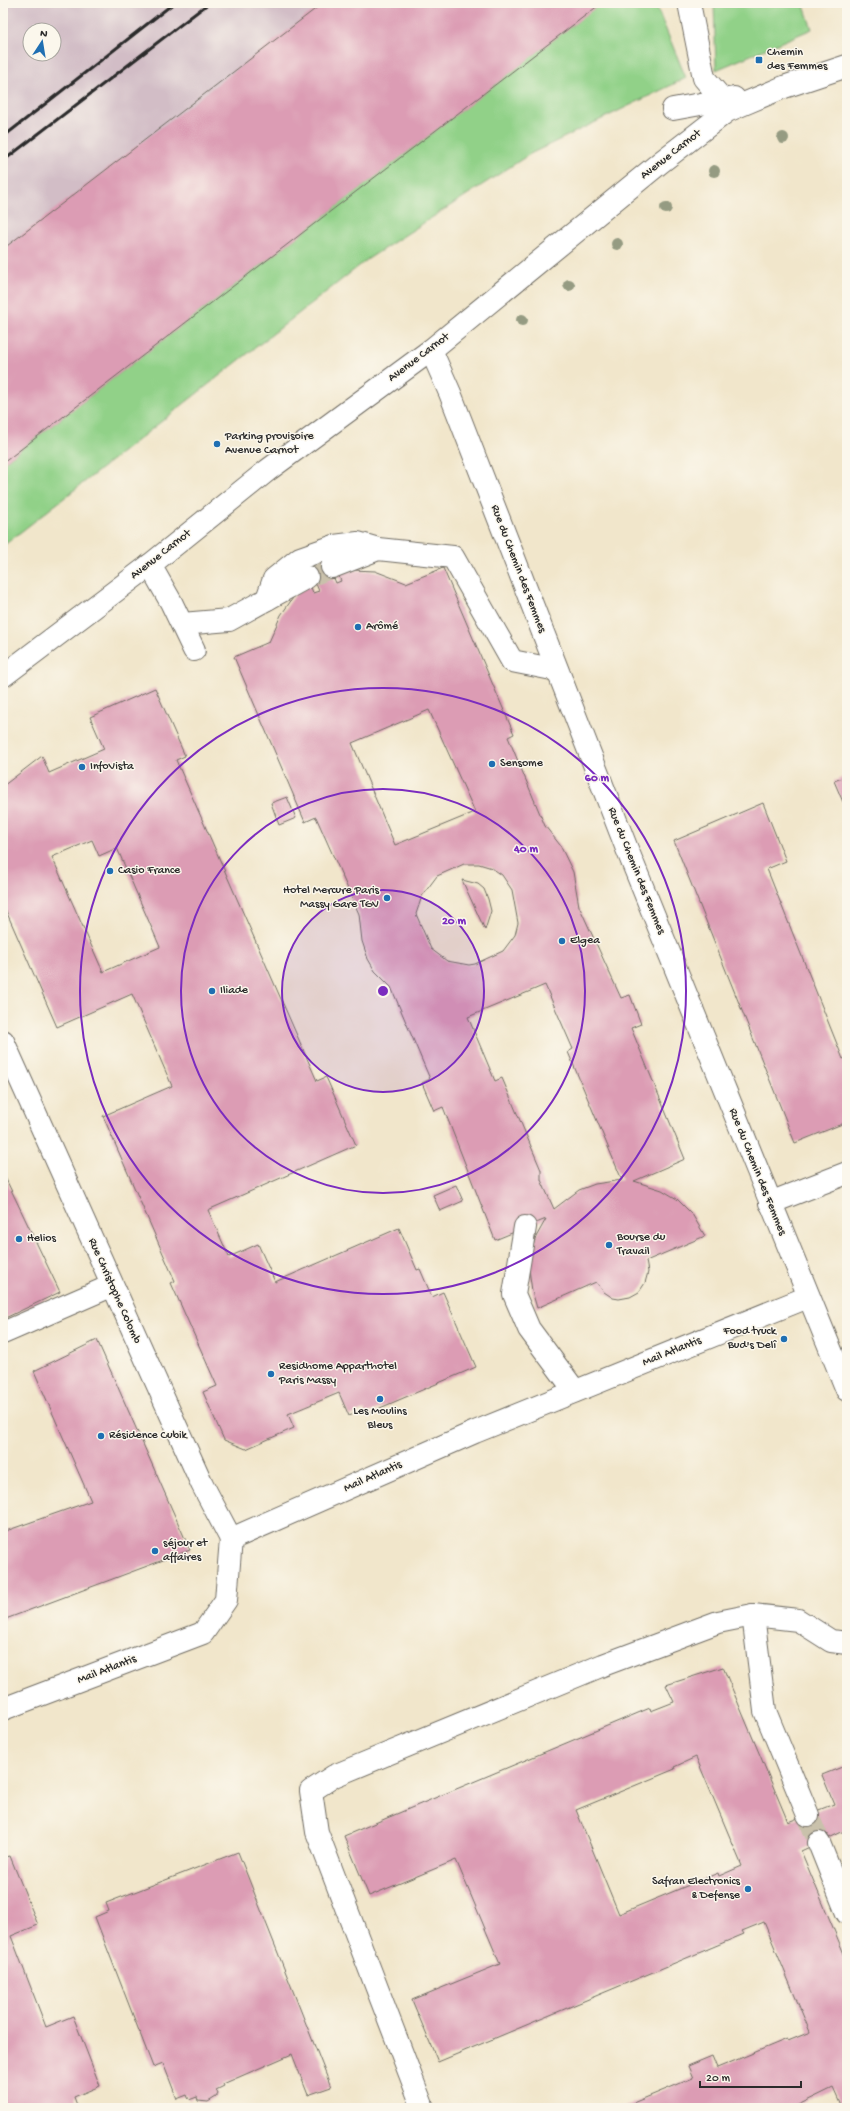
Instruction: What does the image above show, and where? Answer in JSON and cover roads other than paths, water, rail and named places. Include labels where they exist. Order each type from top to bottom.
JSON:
[{"type":"street","points":[[689,3],[704,78],[722,99]]},
{"type":"street","name":"Avenue Carnot","points":[[3,676],[150,565],[268,470],[431,350],[661,162],[727,111],[770,92],[847,66]]},
{"type":"street","points":[[673,109],[722,99],[770,92]]},
{"type":"street","name":"Rue du Chemin des Femmes","points":[[431,350],[450,393],[627,849],[847,1390]]},
{"type":"street","points":[[267,599],[274,579],[300,558],[334,546],[358,543],[378,549],[453,557],[512,661],[557,670]]},
{"type":"street","points":[[332,567],[378,549]]},
{"type":"street","points":[[150,565],[182,624],[194,650]]},
{"type":"street","points":[[182,624],[229,620],[307,577]]},
{"type":"street","name":"Rue Christophe Colomb","points":[[3,1041],[202,1484],[231,1539]]},
{"type":"street","points":[[770,1203],[847,1173]]},
{"type":"street","points":[[526,1227],[514,1294],[529,1329],[575,1391]]},
{"type":"street","points":[[3,1333],[112,1286]]},
{"type":"street","name":"Mail Atlantis","points":[[3,1709],[203,1633],[226,1600],[231,1539],[475,1432],[808,1297]]},
{"type":"street","points":[[423,2108],[317,1832],[311,1791],[334,1776],[603,1666],[718,1622],[753,1615],[798,1620],[831,1641],[847,1643]]},
{"type":"street","points":[[753,1615],[765,1711],[808,1815]]},
{"type":"street","points":[[819,1843],[847,1913]]},
{"type":"tunnel","points":[[307,577],[332,567]]},
{"type":"tunnel","points":[[808,1815],[819,1843]]},
{"type":"railway","points":[[3,137],[174,3]]},
{"type":"railway","points":[[3,161],[209,3]]},
{"type":"place","name":"Chemin des Femmes","points":[[759,60]]},
{"type":"place","name":"Parking provisoire Avenue Carnot","points":[[217,444]]},
{"type":"place","name":"Arômé","points":[[358,627]]},
{"type":"place","name":"Sensome","points":[[492,764]]},
{"type":"place","name":"InfoVista","points":[[82,767]]},
{"type":"place","name":"Casio France","points":[[110,871]]},
{"type":"place","name":"Hotel Mercure Paris Massy Gare TGV","points":[[387,898]]},
{"type":"place","name":"Elgea","points":[[562,941]]},
{"type":"place","name":"Iliade","points":[[212,991]]},
{"type":"place","name":"Helios","points":[[19,1239]]},
{"type":"place","name":"Bourse du Travail","points":[[609,1245]]},
{"type":"place","name":"Food truck Bud's Delî","points":[[784,1339]]},
{"type":"place","name":"Residhome Apparthotel Paris Massy","points":[[271,1374]]},
{"type":"place","name":"Les Moulins Bleus","points":[[380,1399]]},
{"type":"place","name":"Résidence Cubik","points":[[101,1436]]},
{"type":"place","name":"séjour et affaires","points":[[155,1551]]},
{"type":"place","name":"Safran Electronics & Defense","points":[[748,1889]]}]
